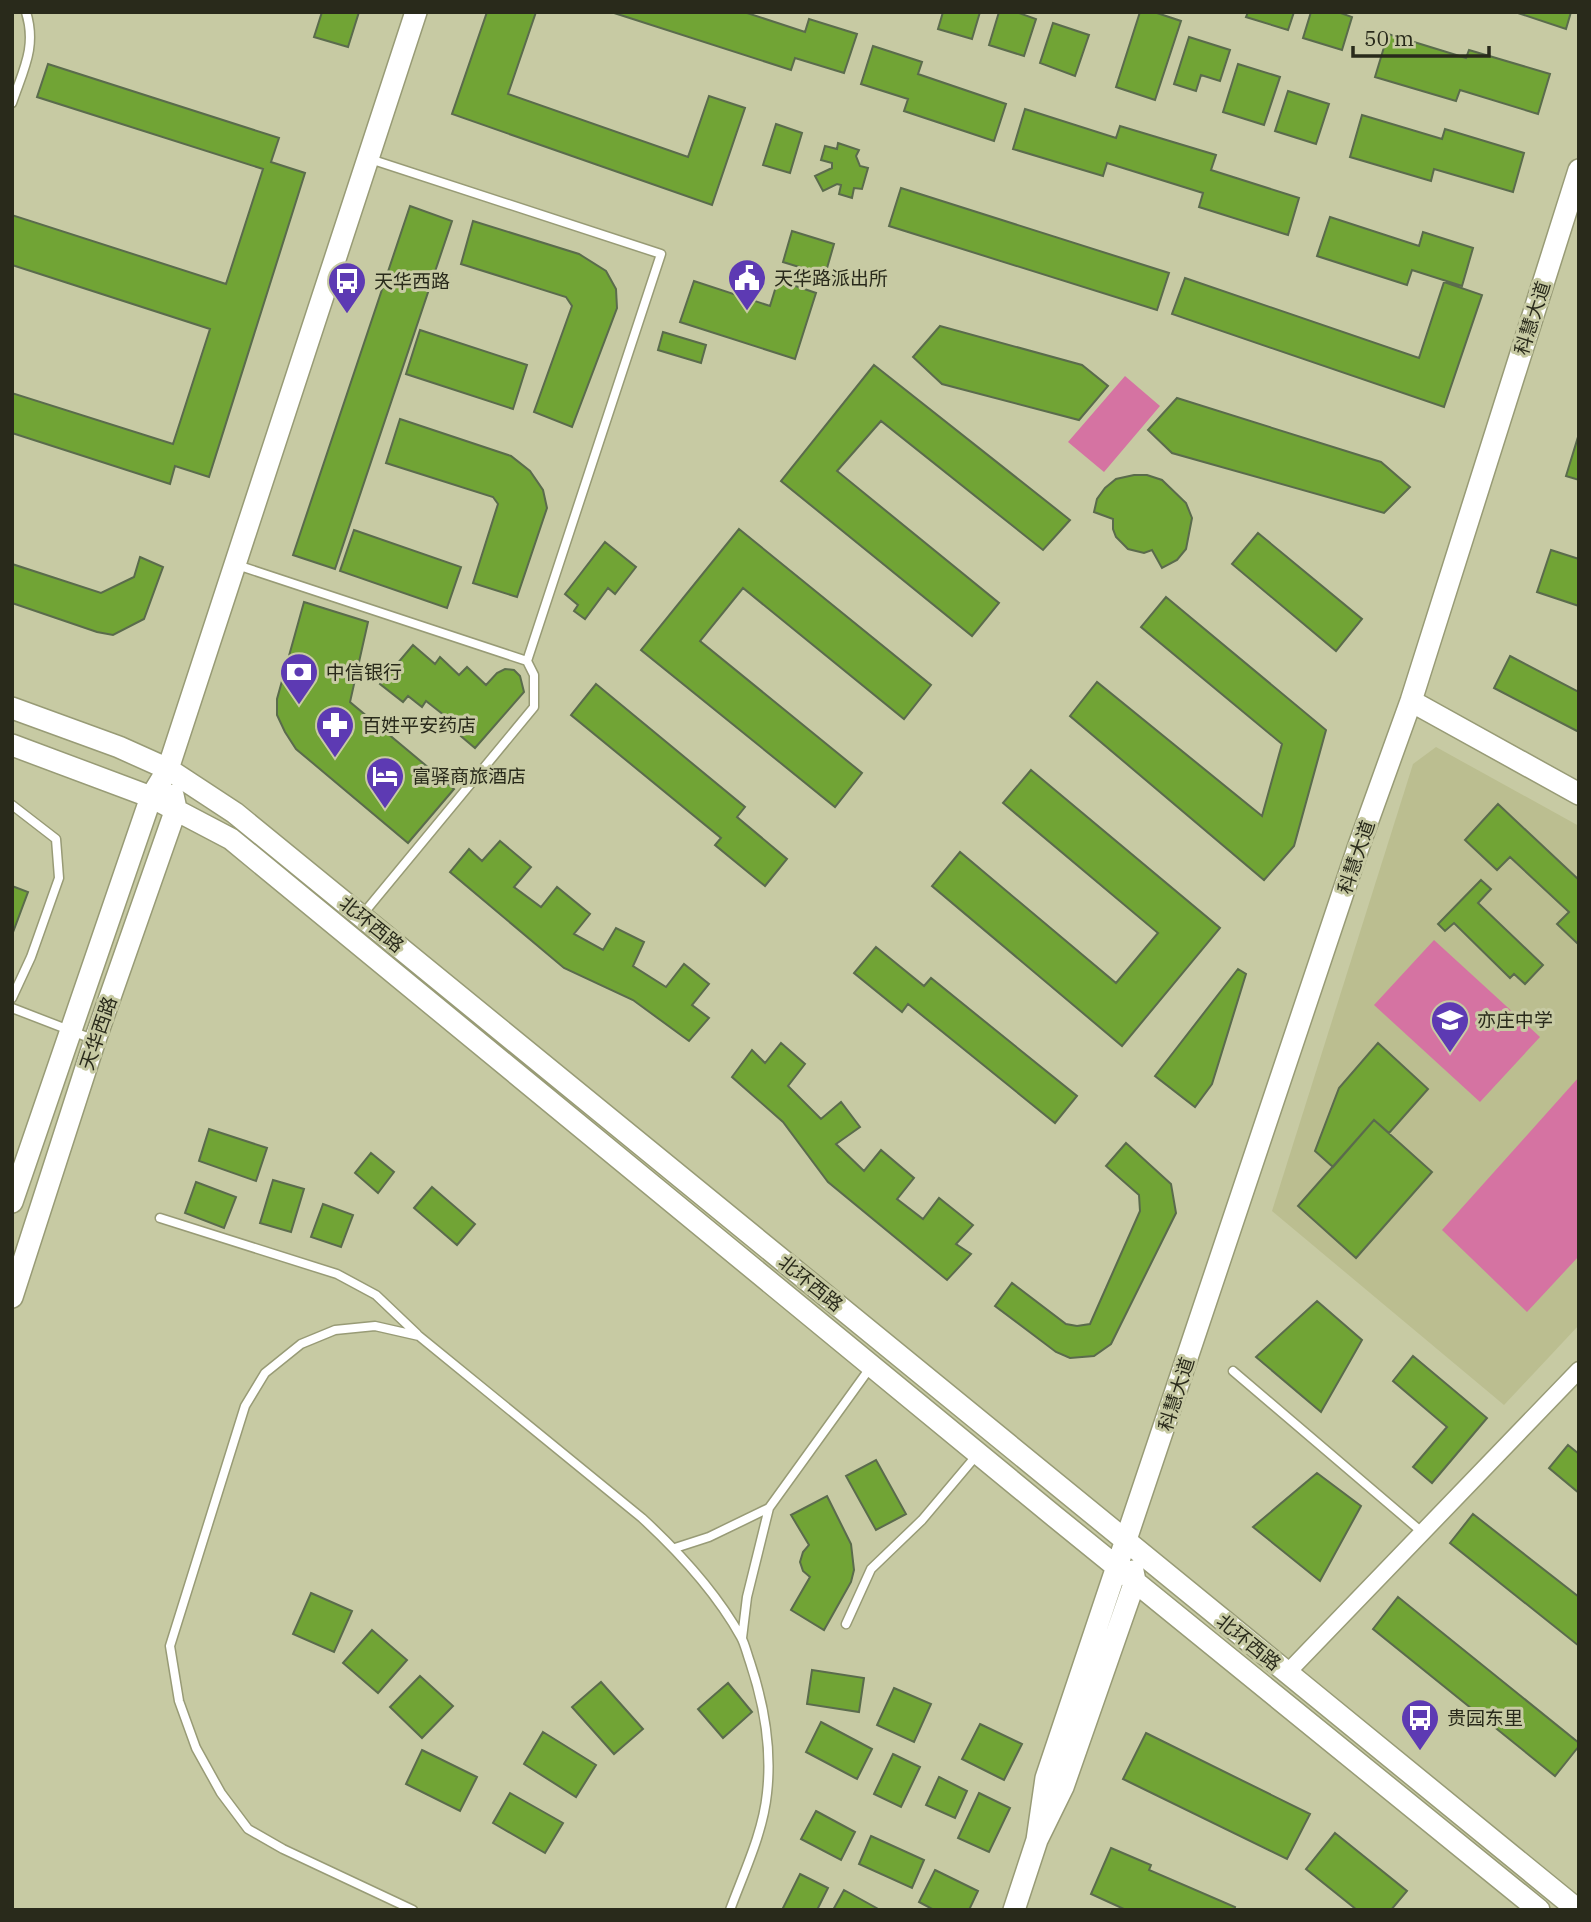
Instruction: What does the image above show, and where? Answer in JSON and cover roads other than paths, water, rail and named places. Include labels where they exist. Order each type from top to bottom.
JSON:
[{"type":"street","name":"天华西路","points":[[12,1202],[151,797],[168,769],[416,12]]},
{"type":"street","name":"科慧大道","points":[[1037,1840],[1046,1778],[1115,1565],[1127,1541],[1358,848],[1411,701],[1579,170]]},
{"type":"street","points":[[1411,701],[1579,794]]},
{"type":"street","name":"北环西路","points":[[12,708],[119,747],[168,769],[235,813],[1578,1910]]},
{"type":"street","name":"北环西路","points":[[12,746],[151,797],[231,839],[978,1454],[1539,1910]]},
{"type":"street","name":"天华西路","points":[[12,1297],[95,1040],[176,809],[168,769]]},
{"type":"street","points":[[1287,1673],[1423,1533],[1573,1388],[1579,1370]]},
{"type":"street","name":"科慧大道","points":[[1014,1910],[1037,1840],[1063,1787],[1135,1581],[1127,1541]]},
{"type":"lane","points":[[12,103],[28,56],[32,31],[26,12]]},
{"type":"lane","points":[[361,915],[534,707],[534,675],[527,660],[661,254],[367,158]]},
{"type":"lane","points":[[235,564],[527,660]]},
{"type":"lane","points":[[12,805],[55,839],[59,878],[31,957],[12,998]]},
{"type":"lane","points":[[12,1008],[95,1040]]},
{"type":"lane","points":[[160,1219],[337,1274],[376,1295],[419,1336],[675,1548],[742,1638],[757,1684],[769,1748],[767,1795],[754,1848],[730,1910]]},
{"type":"lane","points":[[413,1910],[283,1849],[248,1829],[221,1793],[196,1748],[178,1701],[170,1646],[245,1406],[265,1373],[301,1344],[335,1330],[375,1326],[419,1336]]},
{"type":"lane","points":[[742,1638],[747,1597],[769,1508],[871,1365]]},
{"type":"lane","points":[[1233,1371],[1423,1533]]},
{"type":"lane","points":[[846,1624],[872,1569],[922,1520],[978,1454]]},
{"type":"lane","points":[[675,1548],[709,1537],[769,1508]]},
{"type":"place","name":"天华路派出所","points":[[747,312]]},
{"type":"place","name":"天华西路","points":[[347,315]]},
{"type":"place","name":"中信银行","points":[[299,706]]},
{"type":"place","name":"百姓平安药店","points":[[335,759]]},
{"type":"place","name":"富驿商旅酒店","points":[[385,810]]},
{"type":"place","name":"亦庄中学","points":[[1450,1054]]},
{"type":"place","name":"贵园东里","points":[[1420,1752]]}]
